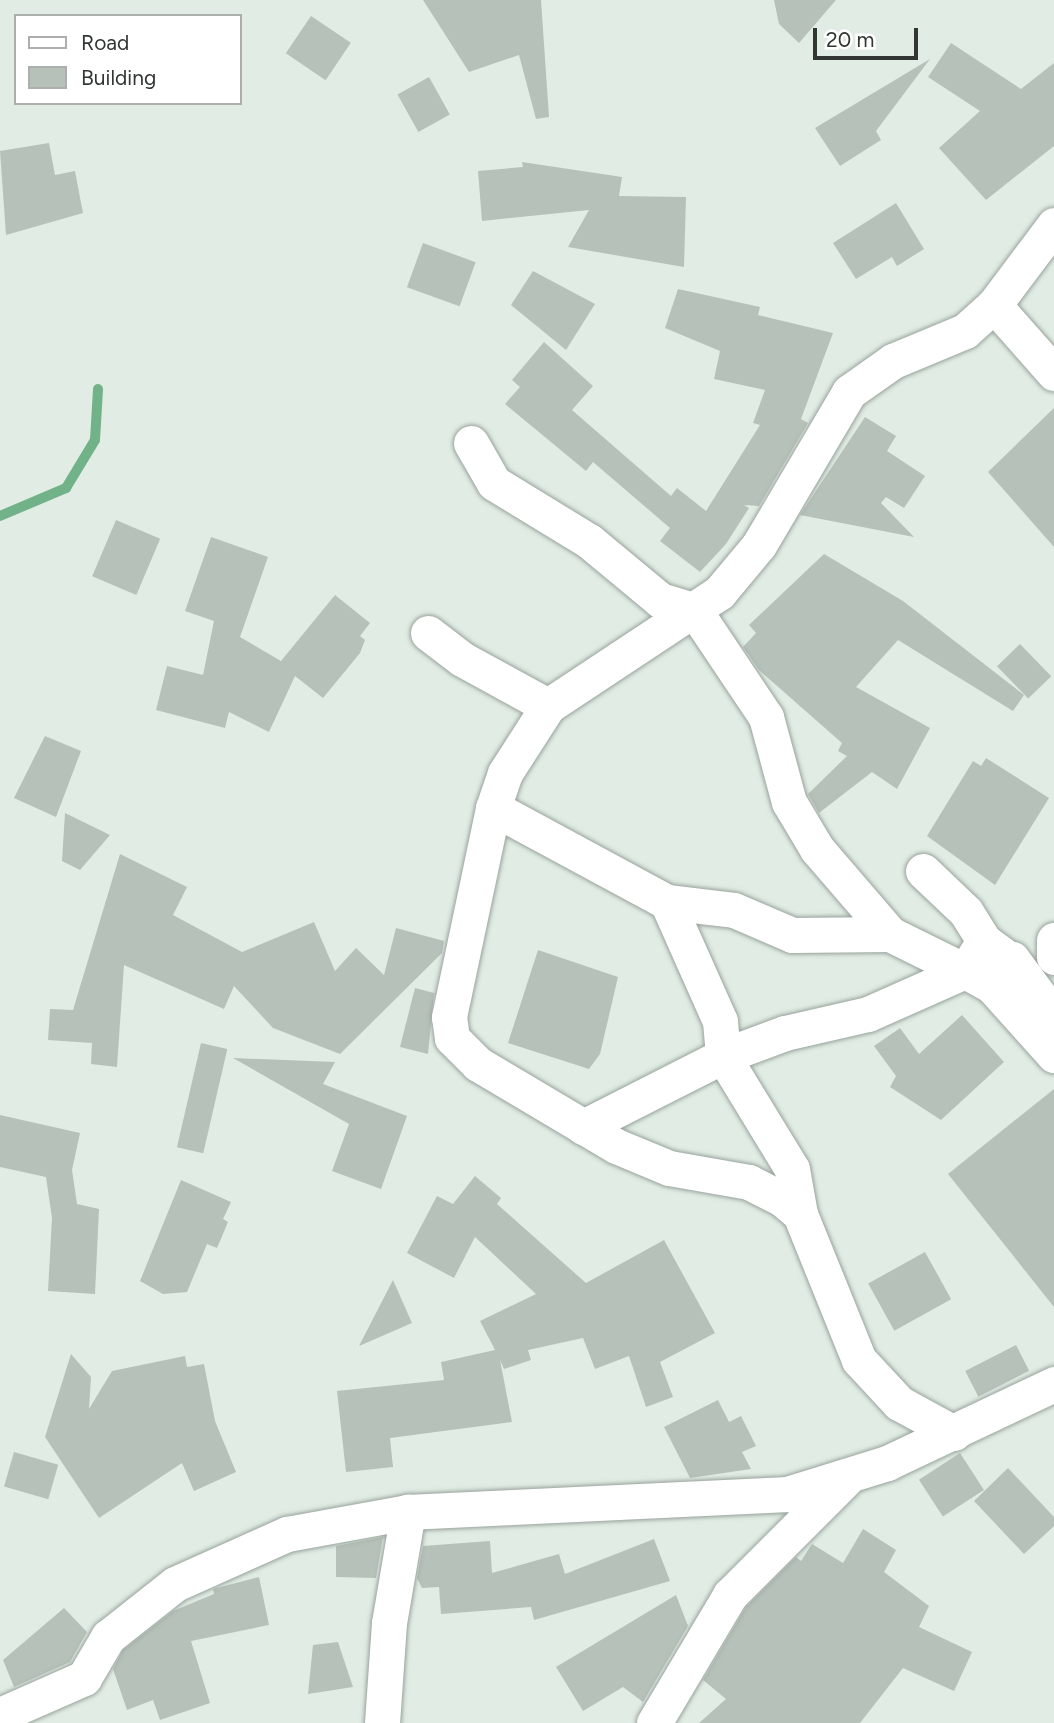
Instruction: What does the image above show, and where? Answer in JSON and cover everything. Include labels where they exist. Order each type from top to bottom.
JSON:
[{"type":"street","points":[[800,1214],[763,1188],[661,1165],[583,1128],[509,1085],[452,1038],[449,1017],[494,808],[505,773],[548,706],[695,611],[759,545],[849,393],[893,361],[965,331],[994,305],[1054,225]]},
{"type":"street","points":[[994,305],[1054,373]]},
{"type":"street","points":[[471,443],[494,483],[589,541],[660,600],[695,611],[766,717],[789,802],[803,825],[890,934],[921,953],[987,964],[1054,1016]]},
{"type":"street","points":[[428,633],[462,659],[548,706]]},
{"type":"street","points":[[494,808],[667,902],[734,910],[792,935],[845,932],[890,934]]},
{"type":"street","points":[[923,871],[966,912],[987,964],[1054,1055]]},
{"type":"street","points":[[667,902],[720,1021],[723,1056],[792,1169],[800,1214],[859,1360],[899,1403],[954,1433]]},
{"type":"street","points":[[845,932],[897,967],[921,953]]},
{"type":"street","points":[[1054,940],[1054,957]]},
{"type":"street","points":[[583,1128],[723,1056],[785,1033],[868,1014],[987,964]]},
{"type":"street","points":[[0,1715],[84,1678],[108,1637],[201,1568],[286,1535],[408,1512],[727,1500],[845,1480],[954,1433],[1054,1384]]},
{"type":"street","points":[[654,1723],[730,1595],[845,1480]]},
{"type":"street","points":[[382,1723],[386,1648],[408,1512]]},
{"type":"building","points":[[423,0],[541,0],[549,117],[536,119],[519,55],[469,72]]},
{"type":"building","points":[[774,0],[836,0],[799,43],[779,24]]},
{"type":"building","points":[[311,16],[351,43],[326,80],[286,53]]},
{"type":"building","points":[[951,43],[1021,89],[1054,63],[1054,146],[986,200],[939,148],[980,111],[928,77]]},
{"type":"building","points":[[930,59],[876,131],[881,140],[840,166],[815,128]]},
{"type":"building","points":[[429,77],[450,115],[418,132],[398,94]]},
{"type":"building","points":[[49,143],[55,175],[75,171],[83,213],[6,235],[0,151]]},
{"type":"building","points":[[522,162],[622,177],[619,196],[686,197],[684,267],[568,247],[589,210],[482,221],[478,171],[523,167]]},
{"type":"building","points":[[896,203],[924,249],[897,266],[892,257],[856,279],[833,243]]},
{"type":"building","points":[[423,243],[476,262],[460,306],[407,287]]},
{"type":"building","points":[[533,271],[595,304],[566,350],[511,305]]},
{"type":"building","points":[[678,289],[760,307],[758,315],[833,333],[801,419],[808,423],[759,506],[744,505],[749,508],[726,544],[700,572],[660,541],[670,528],[593,462],[586,471],[505,404],[520,387],[512,380],[544,342],[593,386],[572,410],[671,496],[677,488],[706,511],[760,425],[753,423],[765,390],[714,379],[720,351],[665,328]]},
{"type":"building","points":[[1054,408],[1054,547],[988,472]]},
{"type":"building","points":[[865,417],[896,436],[887,451],[925,476],[904,508],[886,497],[881,503],[914,537],[800,515]]},
{"type":"building","points":[[116,520],[160,539],[136,595],[92,576]]},
{"type":"building","points":[[211,537],[268,557],[240,637],[281,661],[335,595],[370,623],[360,636],[365,640],[360,653],[323,698],[295,676],[269,732],[229,712],[225,728],[156,710],[167,666],[203,675],[214,621],[185,611]]},
{"type":"building","points":[[824,554],[903,601],[1024,695],[1013,711],[898,640],[856,687],[930,728],[897,789],[872,772],[819,813],[808,794],[847,756],[838,751],[842,743],[759,670],[743,647],[756,633],[749,625]]},
{"type":"building","points":[[1020,644],[1051,676],[1028,699],[997,666]]},
{"type":"building","points":[[45,736],[81,751],[56,817],[14,798]]},
{"type":"building","points":[[986,758],[1049,798],[995,885],[927,836],[973,761],[981,766]]},
{"type":"building","points":[[65,813],[110,835],[80,870],[62,861]]},
{"type":"building","points":[[120,854],[187,887],[173,915],[242,952],[314,922],[335,971],[356,948],[384,975],[396,928],[444,941],[442,953],[340,1054],[273,1028],[234,986],[224,1009],[124,965],[117,1067],[91,1064],[92,1043],[48,1040],[50,1009],[73,1010]]},
{"type":"building","points":[[538,950],[618,977],[600,1054],[589,1069],[508,1043]]},
{"type":"building","points":[[415,988],[434,993],[428,1054],[400,1047]]},
{"type":"building","points":[[962,1015],[1004,1062],[941,1120],[890,1087],[896,1076],[874,1046],[900,1028],[919,1054]]},
{"type":"building","points":[[201,1043],[227,1049],[203,1153],[177,1147]]},
{"type":"building","points":[[233,1058],[335,1062],[323,1084],[407,1116],[381,1189],[332,1171],[349,1124]]},
{"type":"building","points":[[1054,1089],[1054,1307],[948,1174]]},
{"type":"building","points":[[0,1115],[80,1133],[72,1170],[77,1204],[99,1209],[95,1294],[48,1291],[52,1218],[46,1177],[0,1167]]},
{"type":"building","points":[[475,1176],[501,1198],[497,1204],[586,1283],[664,1240],[715,1333],[660,1362],[673,1397],[646,1407],[629,1356],[595,1369],[583,1338],[528,1350],[531,1360],[504,1369],[500,1360],[512,1422],[390,1438],[393,1467],[346,1472],[337,1391],[444,1380],[441,1362],[495,1350],[480,1321],[536,1294],[475,1237],[454,1278],[407,1253],[437,1196],[453,1204]]},
{"type":"building","points":[[181,1180],[231,1202],[223,1219],[228,1222],[217,1248],[207,1244],[187,1292],[163,1294],[140,1281]]},
{"type":"building","points":[[925,1252],[951,1299],[894,1331],[868,1284]]},
{"type":"building","points":[[393,1280],[412,1323],[359,1346]]},
{"type":"building","points":[[1016,1345],[1029,1371],[978,1397],[965,1371]]},
{"type":"building","points":[[71,1354],[91,1377],[89,1409],[112,1371],[185,1356],[187,1367],[204,1364],[215,1421],[236,1472],[194,1491],[182,1463],[99,1518],[45,1437]]},
{"type":"building","points":[[718,1400],[729,1422],[741,1416],[756,1446],[742,1452],[751,1469],[690,1478],[664,1427]]},
{"type":"building","points":[[14,1452],[58,1465],[48,1499],[4,1487]]},
{"type":"building","points":[[960,1453],[984,1490],[943,1517],[919,1480]]},
{"type":"building","points":[[1008,1468],[1054,1517],[1054,1526],[1024,1554],[974,1501]]},
{"type":"building","points":[[863,1529],[896,1550],[884,1572],[929,1606],[919,1627],[972,1652],[954,1691],[903,1668],[860,1723],[699,1723],[726,1699],[703,1680],[746,1607],[796,1557],[801,1561],[812,1544],[843,1563]]},
{"type":"building","points":[[383,1537],[376,1578],[336,1577],[336,1546]]},
{"type":"building","points":[[654,1539],[670,1581],[534,1620],[531,1607],[441,1614],[439,1587],[422,1588],[417,1578],[423,1546],[490,1541],[492,1573],[559,1554],[565,1574]]},
{"type":"building","points":[[259,1577],[269,1625],[191,1641],[210,1703],[160,1720],[153,1700],[127,1710],[113,1669],[123,1650],[173,1611],[214,1594],[213,1589]]},
{"type":"building","points":[[676,1595],[688,1626],[643,1702],[623,1687],[583,1711],[556,1667]]},
{"type":"building","points":[[64,1608],[87,1632],[70,1662],[14,1687],[3,1660]]},
{"type":"building","points":[[338,1642],[353,1687],[308,1694],[313,1645]]},
{"type":"waterway","points":[[0,516],[66,488],[95,440],[98,389]]}]
